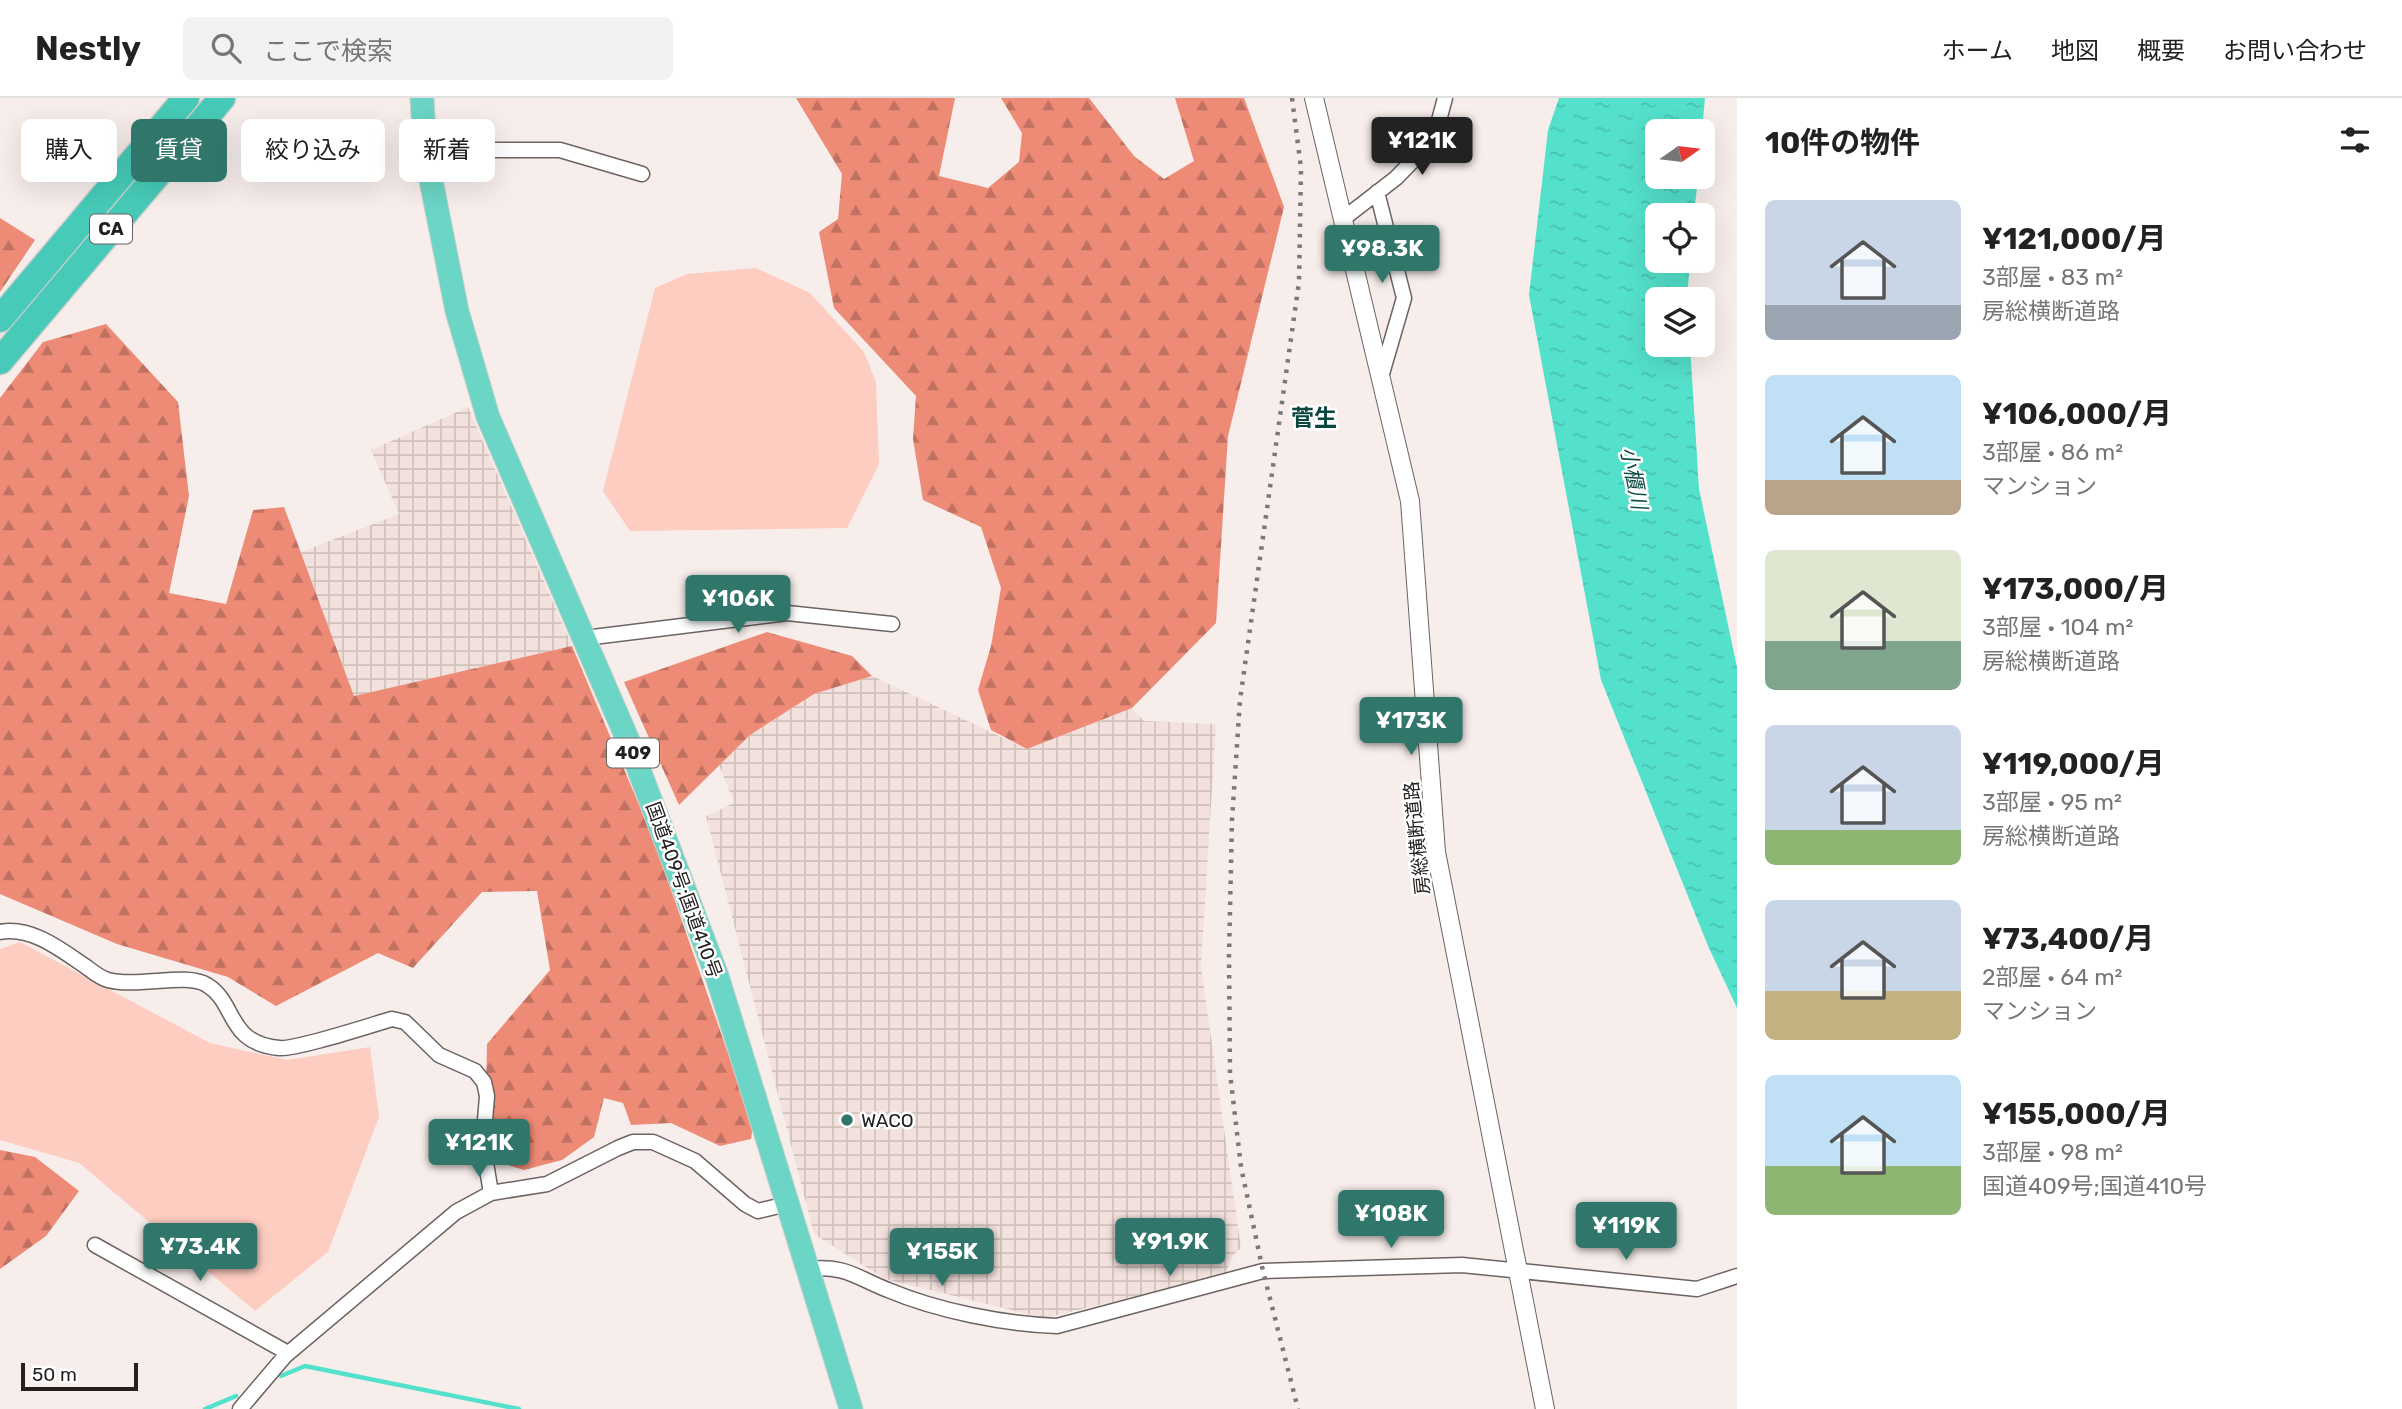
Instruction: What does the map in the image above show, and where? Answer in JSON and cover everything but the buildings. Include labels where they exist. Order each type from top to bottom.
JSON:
[{"type":"highway","name":"CA","points":[[0,319],[186,98]]},
{"type":"highway","name":"CA","points":[[0,361],[222,98]]},
{"type":"highway","name":"国道409号;国道410号","points":[[422,98],[423,119]]},
{"type":"highway","name":"国道409号;国道410号","points":[[431,182],[457,311],[488,416],[627,738],[717,976],[851,1409]]},
{"type":"street","name":"房総横断道路","points":[[1314,98],[1410,501],[1436,852],[1545,1409]]},
{"type":"street","points":[[1343,219],[1396,178],[1434,139],[1445,98]]},
{"type":"street","points":[[495,150],[560,150],[642,174]]},
{"type":"street","points":[[1377,192],[1404,298],[1381,377]]},
{"type":"street","points":[[585,638],[788,614],[892,624]]},
{"type":"street","points":[[0,932],[17,929],[27,933],[105,980],[140,985],[189,979],[207,985],[217,995],[238,1031],[258,1042],[281,1049],[392,1019],[405,1022],[439,1055],[475,1070],[484,1082],[487,1096],[484,1145],[491,1193]]},
{"type":"street","points":[[240,1409],[288,1353],[456,1212],[491,1193],[547,1184],[633,1142],[653,1142],[695,1161],[745,1204],[758,1211],[787,1204]]},
{"type":"street","points":[[95,1245],[288,1353]]},
{"type":"street","points":[[807,1269],[842,1268],[889,1291],[962,1312],[1022,1325],[1057,1326],[1263,1271],[1462,1265],[1697,1289],[1737,1276]]},
{"type":"shaded area","points":[[756,268],[810,293],[864,352],[876,382],[879,464],[847,528],[630,531],[603,491],[655,288],[687,274]]},
{"type":"shaded area","points":[[468,407],[572,646],[354,696],[301,552],[399,514],[371,450]]},
{"type":"shaded area","points":[[872,676],[1027,749],[1132,708],[1144,721],[1216,724],[1201,967],[1241,1248],[1231,1257],[1226,1275],[1044,1318],[885,1279],[814,1234],[706,816],[734,803],[719,765],[750,735],[814,694]]},
{"type":"shaded area","points":[[20,942],[210,1043],[287,1060],[370,1047],[379,1117],[328,1252],[255,1311],[79,1163],[0,1140],[0,949]]},
{"type":"green space","points":[[796,98],[955,98],[939,176],[988,188],[1019,162],[1022,133],[1001,98],[1089,98],[1134,156],[1164,179],[1194,161],[1175,98],[1244,98],[1284,207],[1228,436],[1216,623],[1132,708],[1027,749],[991,730],[978,690],[991,646],[1001,588],[981,527],[923,500],[913,439],[916,396],[834,308],[819,232],[838,219],[842,174]]},
{"type":"green space","points":[[0,218],[35,240],[0,292]]},
{"type":"green space","points":[[106,324],[178,402],[189,496],[169,593],[226,604],[253,510],[284,507],[354,696],[572,646],[653,838],[753,1125],[751,1139],[720,1146],[671,1123],[631,1125],[623,1103],[604,1098],[594,1137],[562,1160],[524,1170],[499,1162],[492,1136],[485,1131],[487,1044],[550,970],[537,891],[482,892],[413,968],[378,953],[276,1006],[228,977],[117,944],[0,894],[0,398],[43,342]]},
{"type":"green space","points":[[767,632],[852,656],[872,676],[814,694],[750,735],[679,805],[624,682]]},
{"type":"green space","points":[[0,1150],[35,1157],[79,1191],[46,1236],[0,1269]]},
{"type":"water","name":"小櫃川","points":[[1559,98],[1705,98],[1703,119],[1645,119],[1645,189],[1697,189],[1695,203],[1645,203],[1645,273],[1689,273],[1688,287],[1645,287],[1645,357],[1691,357],[1699,489],[1737,667],[1737,1008],[1708,946],[1601,680],[1529,295],[1548,130]]},
{"type":"waterway","points":[[281,1376],[305,1366],[519,1409]]},
{"type":"waterway","points":[[205,1409],[236,1396]]},
{"type":"railway","points":[[1292,98],[1301,168],[1299,282],[1240,700],[1232,820],[1229,956],[1230,1073],[1241,1167],[1263,1271],[1298,1409]]},
{"type":"place","name":"WACO","points":[[847,1120]]},
{"type":"district","name":"菅生","points":[[1314,418]]}]
